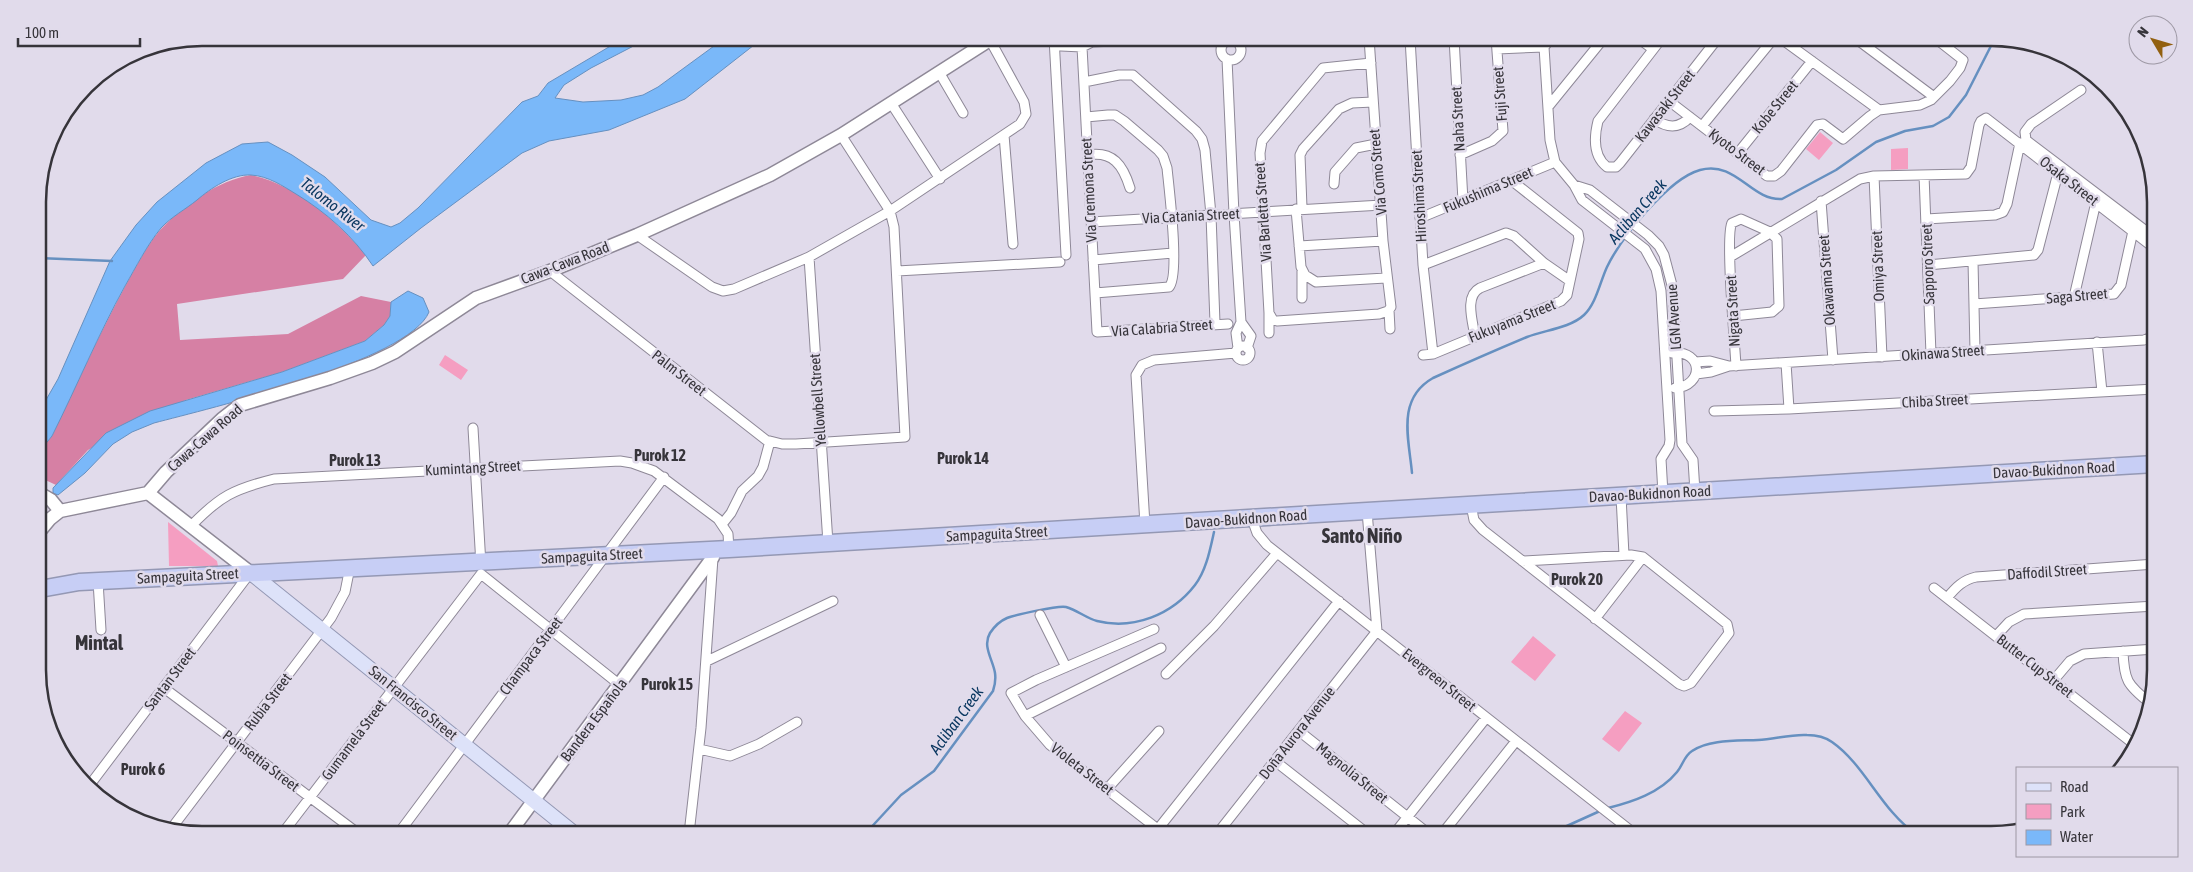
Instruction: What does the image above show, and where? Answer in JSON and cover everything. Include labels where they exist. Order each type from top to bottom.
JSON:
[{"type":"highway","name":"Davao-Bukidnon Road","points":[[1145,525],[2147,464]]},
{"type":"highway","name":"Sampaguita Street","points":[[46,588],[98,581],[350,567],[481,568],[606,556],[719,552],[828,543],[1145,525]]},
{"type":"main road","name":"San Francisco Street","points":[[250,573],[465,744],[564,826]]},
{"type":"street","points":[[1223,46],[1222,53],[1227,59],[1241,322],[1236,333],[1240,350]]},
{"type":"street","points":[[1227,59],[1236,59],[1240,55],[1241,46]]},
{"type":"street","name":"Via Como Street","points":[[1370,46],[1383,241],[1390,308],[1390,329]]},
{"type":"street","name":"Hiroshima Street","points":[[1410,46],[1423,265],[1432,354]]},
{"type":"street","name":"Naha Street","points":[[1454,46],[1463,201]]},
{"type":"street","points":[[1548,107],[1597,46]]},
{"type":"street","points":[[1649,46],[1653,49],[1655,46]]},
{"type":"street","name":"Kawasaki Street","points":[[1653,49],[1598,121],[1595,130],[1596,150],[1601,161],[1607,167],[1616,167],[1620,163],[1709,46]]},
{"type":"street","points":[[1702,126],[1767,46]]},
{"type":"street","points":[[1791,46],[1879,110],[1920,105],[1934,97],[1960,68],[1963,60],[1945,46]]},
{"type":"street","points":[[1866,46],[1934,97]]},
{"type":"street","name":"Cawa-Cawa Road","points":[[148,493],[166,472],[222,419],[240,405],[330,378],[372,363],[395,352],[476,298],[550,271],[637,235],[770,175],[841,136],[979,47]]},
{"type":"street","points":[[637,235],[712,287],[723,291],[809,258],[890,211],[1020,124],[1026,114],[1026,108],[995,47]]},
{"type":"street","points":[[841,136],[890,211],[894,227],[897,271],[1063,258],[1054,47]]},
{"type":"street","points":[[1072,47],[1082,47]]},
{"type":"street","name":"Via Cremona Street","points":[[1082,47],[1097,332]]},
{"type":"street","points":[[1497,49],[1544,47]]},
{"type":"street","name":"LGN Avenue","points":[[1544,47],[1550,140],[1555,162],[1574,185],[1582,200],[1649,254],[1658,274],[1662,297],[1670,440],[1661,462],[1663,494]]},
{"type":"street","name":"Fuji Street","points":[[1460,155],[1492,141],[1502,132],[1497,49]]},
{"type":"street","name":"Kobe Street","points":[[1738,153],[1812,61]]},
{"type":"street","name":"Via Barletta Street","points":[[1269,333],[1260,153],[1264,136],[1323,68],[1371,64]]},
{"type":"street","points":[[939,72],[963,113]]},
{"type":"street","points":[[1084,82],[1119,75],[1133,75],[1196,131],[1202,139],[1205,150],[1211,215],[1215,323]]},
{"type":"street","points":[[2081,90],[2031,124],[2025,132],[2026,140],[2147,230]]},
{"type":"street","name":"Kyoto Street","points":[[1669,101],[1767,176],[1774,176],[1781,171],[1817,125],[1823,124],[1843,139],[1879,110]]},
{"type":"street","points":[[1302,298],[1299,208],[1300,162],[1303,149],[1345,104],[1373,102]]},
{"type":"street","points":[[891,103],[940,179]]},
{"type":"street","points":[[1086,117],[1115,115],[1124,120],[1163,156],[1167,168],[1173,253],[1174,280],[1168,288],[1095,293]]},
{"type":"street","points":[[1654,119],[1661,124],[1672,127],[1683,123],[1690,117]]},
{"type":"street","name":"Osaka Street","points":[[1924,175],[1963,174],[1968,172],[1979,125],[1983,119],[1992,121],[2147,242]]},
{"type":"street","points":[[1004,135],[1013,244]]},
{"type":"street","points":[[1926,219],[1995,215],[2003,212],[2007,204],[2020,143]]},
{"type":"street","points":[[1334,184],[1335,172],[1356,148],[1376,144]]},
{"type":"street","points":[[1088,155],[1101,153],[1113,159],[1124,172],[1130,188]]},
{"type":"street","name":"Fukushima Street","points":[[1420,218],[1555,162]]},
{"type":"street","points":[[1928,264],[2030,257],[2036,254],[2058,173]]},
{"type":"street","points":[[1730,257],[1852,182],[1874,176],[1924,175]]},
{"type":"street","name":"Sapporo Street","points":[[1924,175],[1931,354]]},
{"type":"street","name":"Omiya Street","points":[[1874,176],[1882,357]]},
{"type":"street","name":"Fukuyama Street","points":[[1423,355],[1432,354],[1561,301],[1567,295],[1579,239],[1578,233],[1511,180]]},
{"type":"street","name":"LGN Avenue","points":[[1574,185],[1590,190],[1648,235],[1659,246],[1668,265],[1674,296],[1682,444],[1694,460],[1695,492]]},
{"type":"street","name":"Okawama Street","points":[[1821,201],[1833,360]]},
{"type":"street","points":[[2074,297],[2096,202]]},
{"type":"street","name":"Via Catania Street","points":[[1091,222],[1264,212],[1299,208],[1382,205]]},
{"type":"street","name":"Nigata Street","points":[[1733,366],[1733,316],[1728,231],[1734,221],[1744,220],[1770,232]]},
{"type":"street","name":"Saga Street","points":[[1974,304],[2110,294],[2119,289],[2133,231]]},
{"type":"street","points":[[1423,265],[1506,232],[1514,236],[1544,263],[1570,281]]},
{"type":"street","points":[[1733,316],[1772,312],[1779,306],[1779,243],[1770,232]]},
{"type":"street","points":[[1299,246],[1383,241]]},
{"type":"street","points":[[1649,254],[1659,246]]},
{"type":"street","points":[[1093,260],[1173,253]]},
{"type":"street","name":"Yellowbell Street","points":[[809,258],[828,543]]},
{"type":"street","points":[[1973,261],[1975,350]]},
{"type":"street","points":[[1475,336],[1470,299],[1473,292],[1544,263]]},
{"type":"street","name":"Palm Street","points":[[550,271],[759,436],[770,441],[789,444],[904,438],[897,271]]},
{"type":"street","points":[[1302,271],[1316,282],[1386,278]]},
{"type":"street","points":[[1662,297],[1674,296]]},
{"type":"street","points":[[1269,310],[1273,320],[1277,322],[1379,314],[1390,308]]},
{"type":"street","points":[[1145,525],[1136,375],[1142,365],[1154,360],[1240,350],[1251,336],[1241,322]]},
{"type":"street","name":"Via Calabria Street","points":[[1097,332],[1106,333],[1215,323],[1228,324]]},
{"type":"street","name":"Okinawa Street","points":[[1733,366],[2147,339]]},
{"type":"street","points":[[2097,342],[2102,392]]},
{"type":"street","points":[[1665,353],[1677,352],[1691,356],[1695,362],[1696,374],[1688,385],[1667,388]]},
{"type":"street","points":[[1695,362],[1710,361],[1733,366]]},
{"type":"street","points":[[1786,363],[1789,409]]},
{"type":"street","points":[[1696,374],[1733,366]]},
{"type":"street","name":"Chiba Street","points":[[1714,411],[1789,409],[2147,389]]},
{"type":"street","points":[[473,428],[481,568],[551,630],[620,685]]},
{"type":"street","points":[[690,826],[719,552],[728,534],[723,523],[731,513],[736,500],[758,476],[763,467],[770,441]]},
{"type":"street","points":[[1664,453],[1687,451]]},
{"type":"street","name":"Kumintang Street","points":[[191,526],[208,508],[230,492],[245,486],[274,479],[620,461],[644,467],[664,477],[723,523]]},
{"type":"street","name":"Champaca Street","points":[[404,826],[664,477]]},
{"type":"street","points":[[46,522],[60,511],[148,493],[250,573]]},
{"type":"street","points":[[1621,496],[1624,555]]},
{"type":"street","points":[[46,497],[60,511]]},
{"type":"street","points":[[1472,505],[1474,520],[1477,525],[1522,561],[1679,684],[1684,686],[1691,683],[1727,636],[1729,626],[1643,557],[1624,555],[1522,561]]},
{"type":"street","points":[[1367,511],[1377,631]]},
{"type":"street","name":"Evergreen Street","points":[[1252,519],[1258,535],[1277,553],[1624,825]]},
{"type":"street","name":"Bandera Española","points":[[515,826],[719,552]]},
{"type":"street","points":[[1166,674],[1214,626],[1277,553]]},
{"type":"street","points":[[1595,618],[1643,557]]},
{"type":"street","name":"Daffodil Street","points":[[1947,598],[1960,584],[1976,576],[2147,565]]},
{"type":"street","name":"Rubia Street","points":[[175,823],[322,630],[339,605],[345,592],[350,567]]},
{"type":"street","name":"Gumamela Street","points":[[288,826],[394,687],[481,568]]},
{"type":"street","name":"Santan Street","points":[[93,781],[250,573]]},
{"type":"street","points":[[98,581],[101,630]]},
{"type":"street","name":"Butter Cup Street","points":[[1934,588],[2130,741]]},
{"type":"street","points":[[706,661],[833,601]]},
{"type":"street","points":[[1166,825],[1339,601]]},
{"type":"street","points":[[1996,636],[2009,622],[2024,614],[2147,606]]},
{"type":"street","points":[[1040,616],[1066,666],[1154,629]]},
{"type":"street","name":"Doña Aurora Avenue","points":[[1224,825],[1377,631]]},
{"type":"street","points":[[1025,716],[1161,648]]},
{"type":"street","points":[[2053,681],[2070,661],[2077,656],[2090,653],[2147,650]]},
{"type":"street","points":[[2123,651],[2126,681],[2130,687],[2144,698]]},
{"type":"street","name":"Violeta Street","points":[[1066,666],[1011,693],[1025,716],[1050,745],[1153,825]]},
{"type":"street","name":"Poinsettia Street","points":[[164,688],[348,826]]},
{"type":"street","points":[[1401,825],[1486,718]]},
{"type":"street","points":[[699,749],[730,756],[759,744],[797,722]]},
{"type":"street","name":"Magnolia Street","points":[[1299,731],[1418,825]]},
{"type":"street","points":[[1106,789],[1159,732]]},
{"type":"street","points":[[1449,825],[1516,741]]},
{"type":"street","points":[[1275,761],[1357,825]]},
{"type":"green space","points":[[1820,132],[1833,143],[1819,160],[1806,149]]},
{"type":"green space","points":[[1908,148],[1908,169],[1891,170],[1891,149]]},
{"type":"green space","points":[[445,355],[468,370],[461,380],[439,365]]},
{"type":"green space","points":[[168,522],[217,561],[218,566],[169,566]]},
{"type":"green space","points":[[1533,636],[1556,655],[1535,681],[1511,662]]},
{"type":"green space","points":[[1625,711],[1642,723],[1619,752],[1602,739]]},
{"type":"shaded area","points":[[251,175],[268,180],[300,195],[329,217],[366,255],[343,279],[177,304],[180,340],[288,334],[361,296],[391,302],[390,316],[384,325],[365,341],[282,372],[186,400],[88,450],[56,485],[46,480],[46,443],[52,436],[108,319],[144,253],[163,227],[192,202],[226,182]]},
{"type":"water","name":"Talomo River","points":[[609,47],[632,47],[591,68],[564,85],[555,98],[583,102],[621,100],[643,95],[658,87],[713,47],[752,47],[685,99],[609,130],[549,141],[522,153],[373,266],[357,245],[329,217],[286,188],[263,177],[251,175],[229,179],[169,220],[151,242],[115,304],[52,436],[46,443],[47,399],[58,379],[110,261],[136,225],[157,202],[206,163],[242,144],[268,142],[325,177],[371,220],[391,227],[400,223],[418,208],[522,102],[538,96],[548,83]]},
{"type":"water","points":[[408,291],[423,298],[429,312],[414,330],[385,348],[304,381],[217,407],[154,423],[132,432],[113,444],[85,473],[58,495],[53,493],[53,488],[106,433],[150,411],[282,372],[365,341],[384,325],[390,316],[391,302]]},
{"type":"waterway","name":"Acliban Creek","points":[[1412,473],[1408,434],[1409,408],[1421,387],[1433,378],[1468,362],[1527,337],[1572,323],[1584,315],[1592,305],[1607,267],[1623,241],[1647,211],[1674,185],[1700,170],[1713,168],[1734,175],[1761,194],[1771,198],[1782,199],[1836,170],[1876,142],[1905,131],[1933,126],[1949,117],[1966,95],[1991,46]]},
{"type":"waterway","points":[[47,258],[112,261]]},
{"type":"waterway","name":"Acliban Creek","points":[[873,826],[901,795],[934,771],[993,691],[995,673],[987,643],[990,633],[997,624],[1004,619],[1062,607],[1070,608],[1093,620],[1111,623],[1124,623],[1151,618],[1175,605],[1195,585],[1205,567],[1214,532]]},
{"type":"waterway","points":[[1608,808],[1636,800],[1662,786],[1677,772],[1689,753],[1707,744],[1724,741],[1811,735],[1827,739],[1844,752],[1893,813],[1905,825]]},
{"type":"waterway","points":[[1568,825],[1600,811]]},
{"type":"district","name":"Purok 12","points":[[660,455]]},
{"type":"district","name":"Purok 14","points":[[963,458]]},
{"type":"district","name":"Purok 13","points":[[355,460]]},
{"type":"district","name":"Santo Niño","points":[[1362,536]]},
{"type":"district","name":"Purok 20","points":[[1577,579]]},
{"type":"district","name":"Mintal","points":[[99,643]]},
{"type":"district","name":"Purok 15","points":[[667,684]]},
{"type":"district","name":"Purok 6","points":[[143,769]]}]
